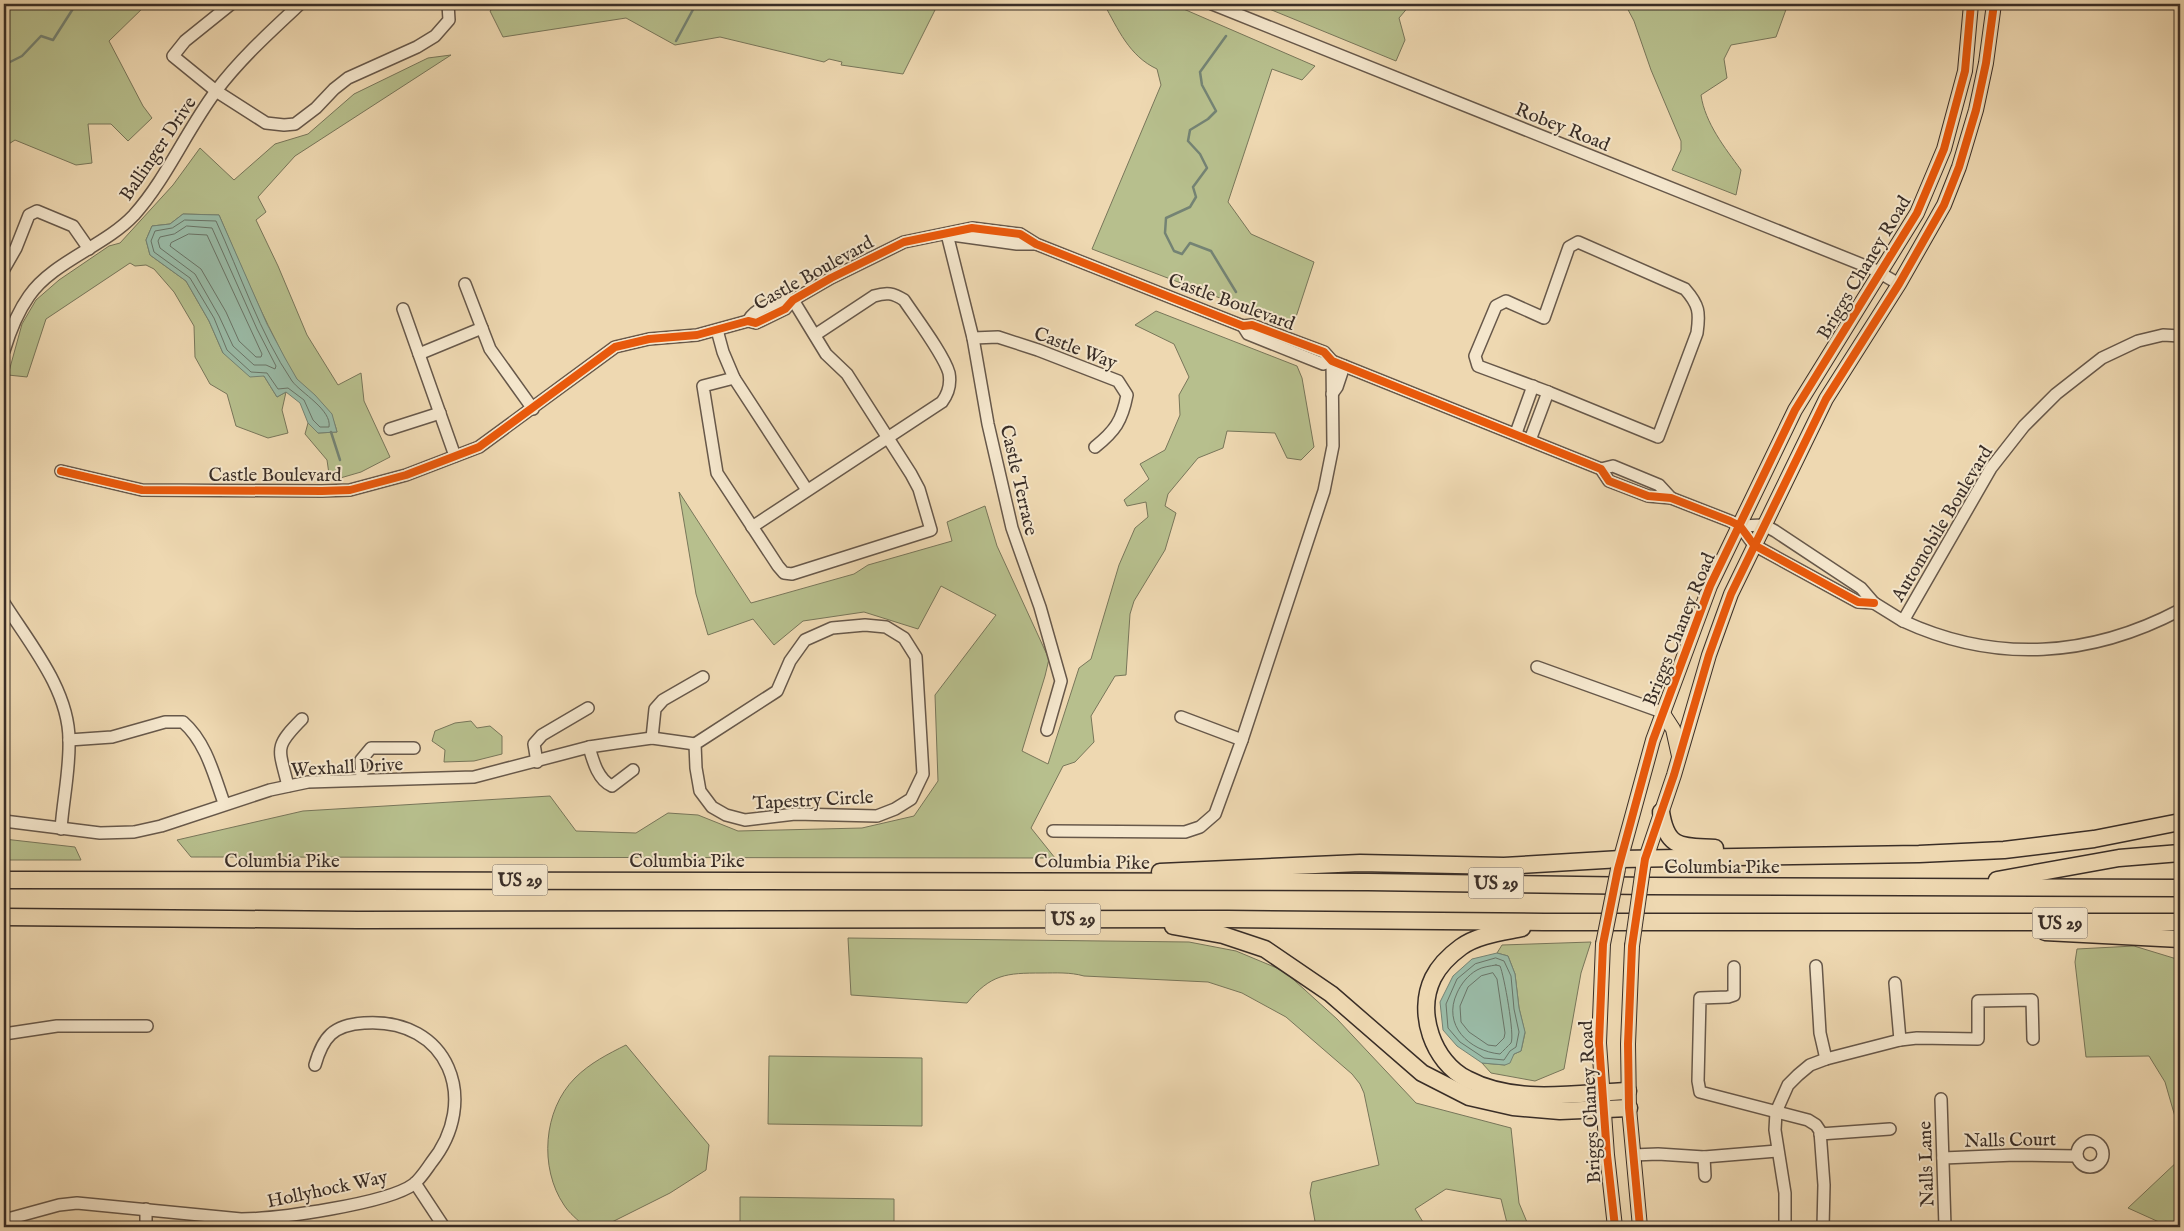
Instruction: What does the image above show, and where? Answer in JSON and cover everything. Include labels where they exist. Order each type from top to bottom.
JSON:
[{"type":"highway","points":[[1661,812],[1664,829],[1672,840],[1682,846],[1844,854],[1919,854],[2004,850],[2094,838],[2180,822]]},
{"type":"highway","points":[[2159,853],[2180,847]]},
{"type":"highway","points":[[1955,888],[2119,858],[2159,853],[2180,853]]},
{"type":"highway","points":[[1036,881],[1216,868],[1360,863],[1504,866],[1644,864],[1844,854]]},
{"type":"highway","name":"Columbia Pike","points":[[4,880],[1368,882],[1955,888],[2180,888]]},
{"type":"highway","name":"US 29","points":[[4,916],[348,920],[1136,919],[1544,922],[2180,922]]},
{"type":"highway","points":[[1136,919],[1223,935],[1265,949],[1331,994],[1422,1073],[1469,1097],[1513,1107],[1560,1111],[1629,1108]]},
{"type":"highway","points":[[1544,922],[1478,940],[1463,946],[1446,960],[1433,978],[1426,1000],[1428,1025],[1434,1045],[1449,1066],[1467,1079],[1503,1091],[1540,1096],[1628,1091]]},
{"type":"highway","points":[[1940,922],[2086,936],[2180,939]]},
{"type":"main road","name":"Briggs Chaney Road","points":[[1615,1227],[1602,1109],[1598,1043],[1604,944],[1619,864],[1662,712],[1710,586],[1795,410],[1917,213],[1944,149],[1965,71],[1971,4]]},
{"type":"main road","name":"Briggs Chaney Road","points":[[1640,1227],[1629,1108],[1628,1044],[1632,946],[1644,864],[1680,757],[1709,655],[1731,594],[1826,399],[1899,284],[1944,205],[1959,167],[1976,110],[1986,63],[1994,4]]},
{"type":"main road","points":[[1662,712],[1673,729],[1680,757]]},
{"type":"street","points":[[231,4],[185,41],[174,56],[216,90],[266,123],[284,126],[295,124],[316,108],[334,89],[348,78],[417,47],[435,36],[449,20],[448,4]]},
{"type":"street","name":"Ballinger Drive","points":[[4,351],[14,320],[30,294],[55,271],[89,249],[132,217],[149,197],[216,90],[255,47],[300,4]]},
{"type":"street","name":"Robey Road","points":[[1212,4],[1881,272],[1899,284]]},
{"type":"street","points":[[4,269],[16,248],[29,215],[37,211],[73,226],[89,249]]},
{"type":"street","name":"Castle Boulevard","points":[[61,471],[142,490],[322,492],[350,490],[406,475],[485,444],[615,347],[649,339],[697,335],[748,321],[756,323],[785,309],[794,300],[866,259],[904,242],[972,228],[1020,234],[1036,244],[1243,326],[1252,325],[1324,352],[1332,362],[1516,433],[1602,469],[1609,481],[1648,496],[1671,498],[1740,526]]},
{"type":"street","name":"Castle Terrace","points":[[947,234],[973,338],[988,424],[1012,528],[1040,607],[1061,681],[1047,730]]},
{"type":"street","points":[[1578,242],[1685,289],[1696,301],[1700,316],[1697,333],[1658,436],[1548,392],[1478,366],[1475,356],[1496,306],[1506,301],[1544,318],[1569,248],[1578,242]]},
{"type":"street","points":[[465,284],[490,349],[532,409]]},
{"type":"street","points":[[752,527],[942,402],[947,395],[949,374],[943,361],[904,300],[895,294],[886,292],[874,296],[815,335]]},
{"type":"street","points":[[734,378],[702,386],[717,473],[784,573],[792,574],[930,530],[919,489],[847,374],[826,354],[794,300]]},
{"type":"street","points":[[402,309],[455,456]]},
{"type":"street","points":[[419,354],[482,328]]},
{"type":"street","points":[[718,330],[723,352],[734,378],[807,490]]},
{"type":"street","name":"Automobile Boulevard","points":[[1903,621],[1991,468],[2024,426],[2056,394],[2102,358],[2138,341],[2163,336],[2180,336]]},
{"type":"street","name":"Castle Way","points":[[973,338],[998,337],[1038,350],[1118,381],[1127,395],[1124,409],[1113,433],[1094,447]]},
{"type":"street","points":[[1053,831],[1185,832],[1200,827],[1214,814],[1242,740],[1324,491],[1333,446],[1332,362]]},
{"type":"street","points":[[1331,395],[1337,387],[1344,366]]},
{"type":"street","points":[[1516,433],[1533,386]]},
{"type":"street","points":[[1530,440],[1548,392]]},
{"type":"street","points":[[390,429],[440,413]]},
{"type":"street","points":[[1740,526],[1764,525]]},
{"type":"street","name":"Automobile Boulevard","points":[[1764,525],[1861,588],[1874,603],[1903,621],[1961,642],[1985,647],[2012,650],[2058,650],[2103,641],[2129,633],[2180,610]]},
{"type":"street","name":"Automobile Boulevard","points":[[1740,526],[1754,545],[1858,602],[1874,603]]},
{"type":"street","points":[[4,603],[57,688],[66,713],[70,740],[61,829]]},
{"type":"street","name":"Tapestry Circle","points":[[865,625],[886,627],[904,638],[916,657],[923,774],[911,799],[895,810],[877,816],[795,814],[745,820],[726,815],[712,807],[700,791],[696,768],[696,744],[777,691],[790,661],[805,640],[832,628],[865,625]]},
{"type":"street","points":[[1537,667],[1662,712]]},
{"type":"street","points":[[652,738],[655,710],[663,700],[703,677]]},
{"type":"street","points":[[537,762],[534,744],[542,735],[588,708]]},
{"type":"street","points":[[1181,718],[1242,740]]},
{"type":"street","points":[[288,786],[280,750],[283,738],[302,719]]},
{"type":"street","points":[[70,740],[112,737],[165,722],[184,722],[193,730],[203,747],[224,804]]},
{"type":"street","name":"Wexhall Drive","points":[[4,821],[61,829],[134,832],[161,826],[224,804],[308,782],[474,777],[589,747],[652,738],[696,744]]},
{"type":"street","points":[[589,747],[594,765],[606,784],[612,786],[633,770]]},
{"type":"street","points":[[362,780],[361,760],[371,748],[414,748]]},
{"type":"street","points":[[1816,966],[1820,1033],[1826,1058]]},
{"type":"street","points":[[1734,968],[1734,995],[1700,998],[1698,1081],[1700,1092],[1808,1120],[1816,1125],[1820,1134],[1824,1185],[1823,1227]]},
{"type":"street","points":[[1895,983],[1900,1040]]},
{"type":"street","points":[[1787,1227],[1785,1193],[1777,1151],[1776,1112],[1788,1085],[1810,1065],[1826,1058],[1900,1040],[1916,1038],[1978,1038],[1978,1001],[2032,1000],[2032,1039]]},
{"type":"street","name":"Hollyhock Way","points":[[4,1220],[59,1205],[77,1203],[241,1219],[264,1219],[373,1200],[415,1183],[442,1150],[455,1111],[454,1081],[444,1057],[424,1037],[401,1026],[378,1022],[356,1024],[334,1031],[320,1046],[315,1065]]},
{"type":"street","points":[[4,1034],[57,1026],[147,1026]]},
{"type":"street","name":"Nalls Lane","points":[[1941,1099],[1945,1227]]},
{"type":"street","points":[[1820,1134],[1890,1129]]},
{"type":"street","points":[[1633,1155],[1658,1154],[1704,1157],[1777,1151]]},
{"type":"street","name":"Nalls Court","points":[[1943,1158],[2015,1155],[2077,1156]]},
{"type":"street","points":[[1704,1157],[1705,1176]]},
{"type":"street","points":[[415,1183],[444,1227]]},
{"type":"street","points":[[146,1209],[146,1227]]},
{"type":"shaded area","points":[[4,4],[147,4],[109,41],[143,106],[152,118],[128,141],[111,124],[88,124],[92,163],[76,165],[15,140],[4,147]]},
{"type":"shaded area","points":[[498,4],[938,4],[903,74],[841,65],[842,62],[829,59],[824,62],[720,37],[675,45],[626,18],[503,37],[490,11]]},
{"type":"shaded area","points":[[1104,4],[1172,4],[1315,66],[1302,80],[1272,69],[1228,202],[1251,234],[1314,262],[1293,326],[1092,249],[1161,85],[1157,69],[1139,57],[1125,41]]},
{"type":"shaded area","points":[[1257,4],[1410,5],[1399,18],[1405,40],[1396,61]]},
{"type":"shaded area","points":[[1625,4],[1788,4],[1776,37],[1731,45],[1724,59],[1727,78],[1701,95],[1711,125],[1741,170],[1736,195],[1672,170],[1681,150],[1681,141],[1651,70],[1634,21]]},
{"type":"shaded area","points":[[451,55],[295,156],[258,197],[266,212],[256,220],[307,335],[338,385],[361,373],[364,401],[390,457],[361,472],[330,481],[327,460],[305,434],[308,423],[318,433],[337,432],[334,422],[320,402],[296,378],[288,365],[253,294],[219,215],[183,214],[170,224],[152,226],[146,240],[150,255],[186,281],[209,321],[223,353],[264,376],[277,397],[286,392],[282,410],[288,433],[268,438],[236,426],[227,394],[210,384],[195,357],[194,326],[174,292],[154,269],[146,265],[135,266],[130,263],[46,319],[27,377],[8,375],[22,324],[36,300],[59,280],[109,246],[120,243],[173,185],[200,148],[234,180],[275,144],[308,134],[354,94],[428,58]]},
{"type":"shaded area","points":[[1156,311],[1297,366],[1302,378],[1314,447],[1301,460],[1287,458],[1275,433],[1227,431],[1223,448],[1198,458],[1168,494],[1165,506],[1176,513],[1165,550],[1134,601],[1130,614],[1126,675],[1115,676],[1091,716],[1094,742],[1075,762],[1063,766],[1031,828],[1055,858],[191,857],[177,840],[303,811],[550,796],[576,831],[636,833],[668,813],[698,815],[738,831],[862,828],[914,816],[938,781],[935,695],[996,615],[941,586],[918,629],[864,612],[803,621],[774,645],[753,619],[708,635],[696,594],[679,492],[751,603],[854,574],[868,565],[952,541],[947,522],[985,506],[997,546],[1049,659],[1022,751],[1048,764],[1079,668],[1091,659],[1119,565],[1135,528],[1148,517],[1146,502],[1127,506],[1124,500],[1149,479],[1140,464],[1165,450],[1180,415],[1179,395],[1189,377],[1174,344],[1135,325]]},
{"type":"shaded area","points":[[471,721],[477,728],[490,726],[502,736],[502,754],[474,761],[444,762],[445,750],[432,741],[435,731],[455,723]]},
{"type":"shaded area","points":[[4,839],[75,847],[81,860],[4,860]]},
{"type":"shaded area","points":[[848,938],[1189,942],[1236,951],[1284,971],[1337,1019],[1416,1103],[1511,1128],[1519,1203],[1529,1227],[1508,1227],[1501,1199],[1446,1189],[1415,1209],[1426,1227],[1316,1227],[1310,1193],[1312,1182],[1379,1165],[1364,1093],[1352,1074],[1286,1017],[1242,993],[1208,982],[1052,973],[1018,974],[1000,977],[984,986],[967,1003],[851,995]]},
{"type":"shaded area","points":[[1591,942],[1581,973],[1564,1069],[1535,1081],[1491,1073],[1482,1063],[1505,1065],[1514,1054],[1521,1051],[1525,1033],[1519,1008],[1515,974],[1508,956],[1497,953],[1502,945]]},
{"type":"shaded area","points":[[2134,946],[2180,960],[2180,1134],[2165,1082],[2149,1056],[2086,1057],[2075,962],[2077,949]]},
{"type":"shaded area","points":[[626,1045],[709,1145],[706,1170],[670,1193],[602,1227],[585,1227],[571,1214],[556,1190],[548,1157],[551,1122],[556,1106],[564,1091],[575,1078],[593,1063]]},
{"type":"shaded area","points":[[769,1056],[922,1058],[922,1126],[768,1124]]},
{"type":"shaded area","points":[[2180,1159],[2180,1222],[2159,1222],[2128,1208]]},
{"type":"shaded area","points":[[740,1197],[894,1199],[894,1227],[740,1227]]},
{"type":"water","points":[[183,214],[219,215],[267,324],[285,358],[297,379],[332,414],[337,432],[318,433],[308,423],[300,403],[286,392],[277,397],[264,376],[250,377],[223,353],[209,321],[186,281],[150,255],[146,240],[152,226],[170,224]]},
{"type":"water","points":[[1497,953],[1508,956],[1515,974],[1519,1008],[1525,1032],[1521,1051],[1514,1054],[1510,1063],[1505,1065],[1482,1063],[1457,1046],[1443,1030],[1440,1002],[1453,976],[1472,959]]},
{"type":"waterway","points":[[4,65],[22,56],[41,36],[53,40],[76,4]]},
{"type":"waterway","points":[[676,41],[696,4]]},
{"type":"waterway","points":[[1226,36],[1200,72],[1202,85],[1216,111],[1208,119],[1190,130],[1188,141],[1200,154],[1207,168],[1193,187],[1196,197],[1190,207],[1166,218],[1165,233],[1174,251],[1182,254],[1190,243],[1211,251],[1236,292]]},
{"type":"waterway","points":[[331,432],[340,460]]},
{"type":"cycle path","points":[[1615,1227],[1607,1155],[1599,1043],[1603,944],[1618,869],[1653,740],[1710,586],[1795,410],[1917,213],[1944,149],[1965,71],[1971,4]]},
{"type":"cycle path","points":[[1640,1227],[1629,1108],[1628,1044],[1632,946],[1645,859],[1674,775],[1709,655],[1731,594],[1826,399],[1899,284],[1944,205],[1959,167],[1976,110],[1986,63],[1994,4]]},
{"type":"cycle path","points":[[61,471],[142,490],[350,490],[406,475],[479,447],[615,347],[649,339],[697,335],[748,321],[756,323],[785,309],[793,300],[831,278],[904,242],[972,228],[1020,234],[1036,244],[1243,326],[1252,325],[1324,352],[1332,361],[1601,469],[1609,481],[1648,496],[1671,498],[1730,521],[1740,526],[1754,545],[1858,602],[1874,603]]}]
